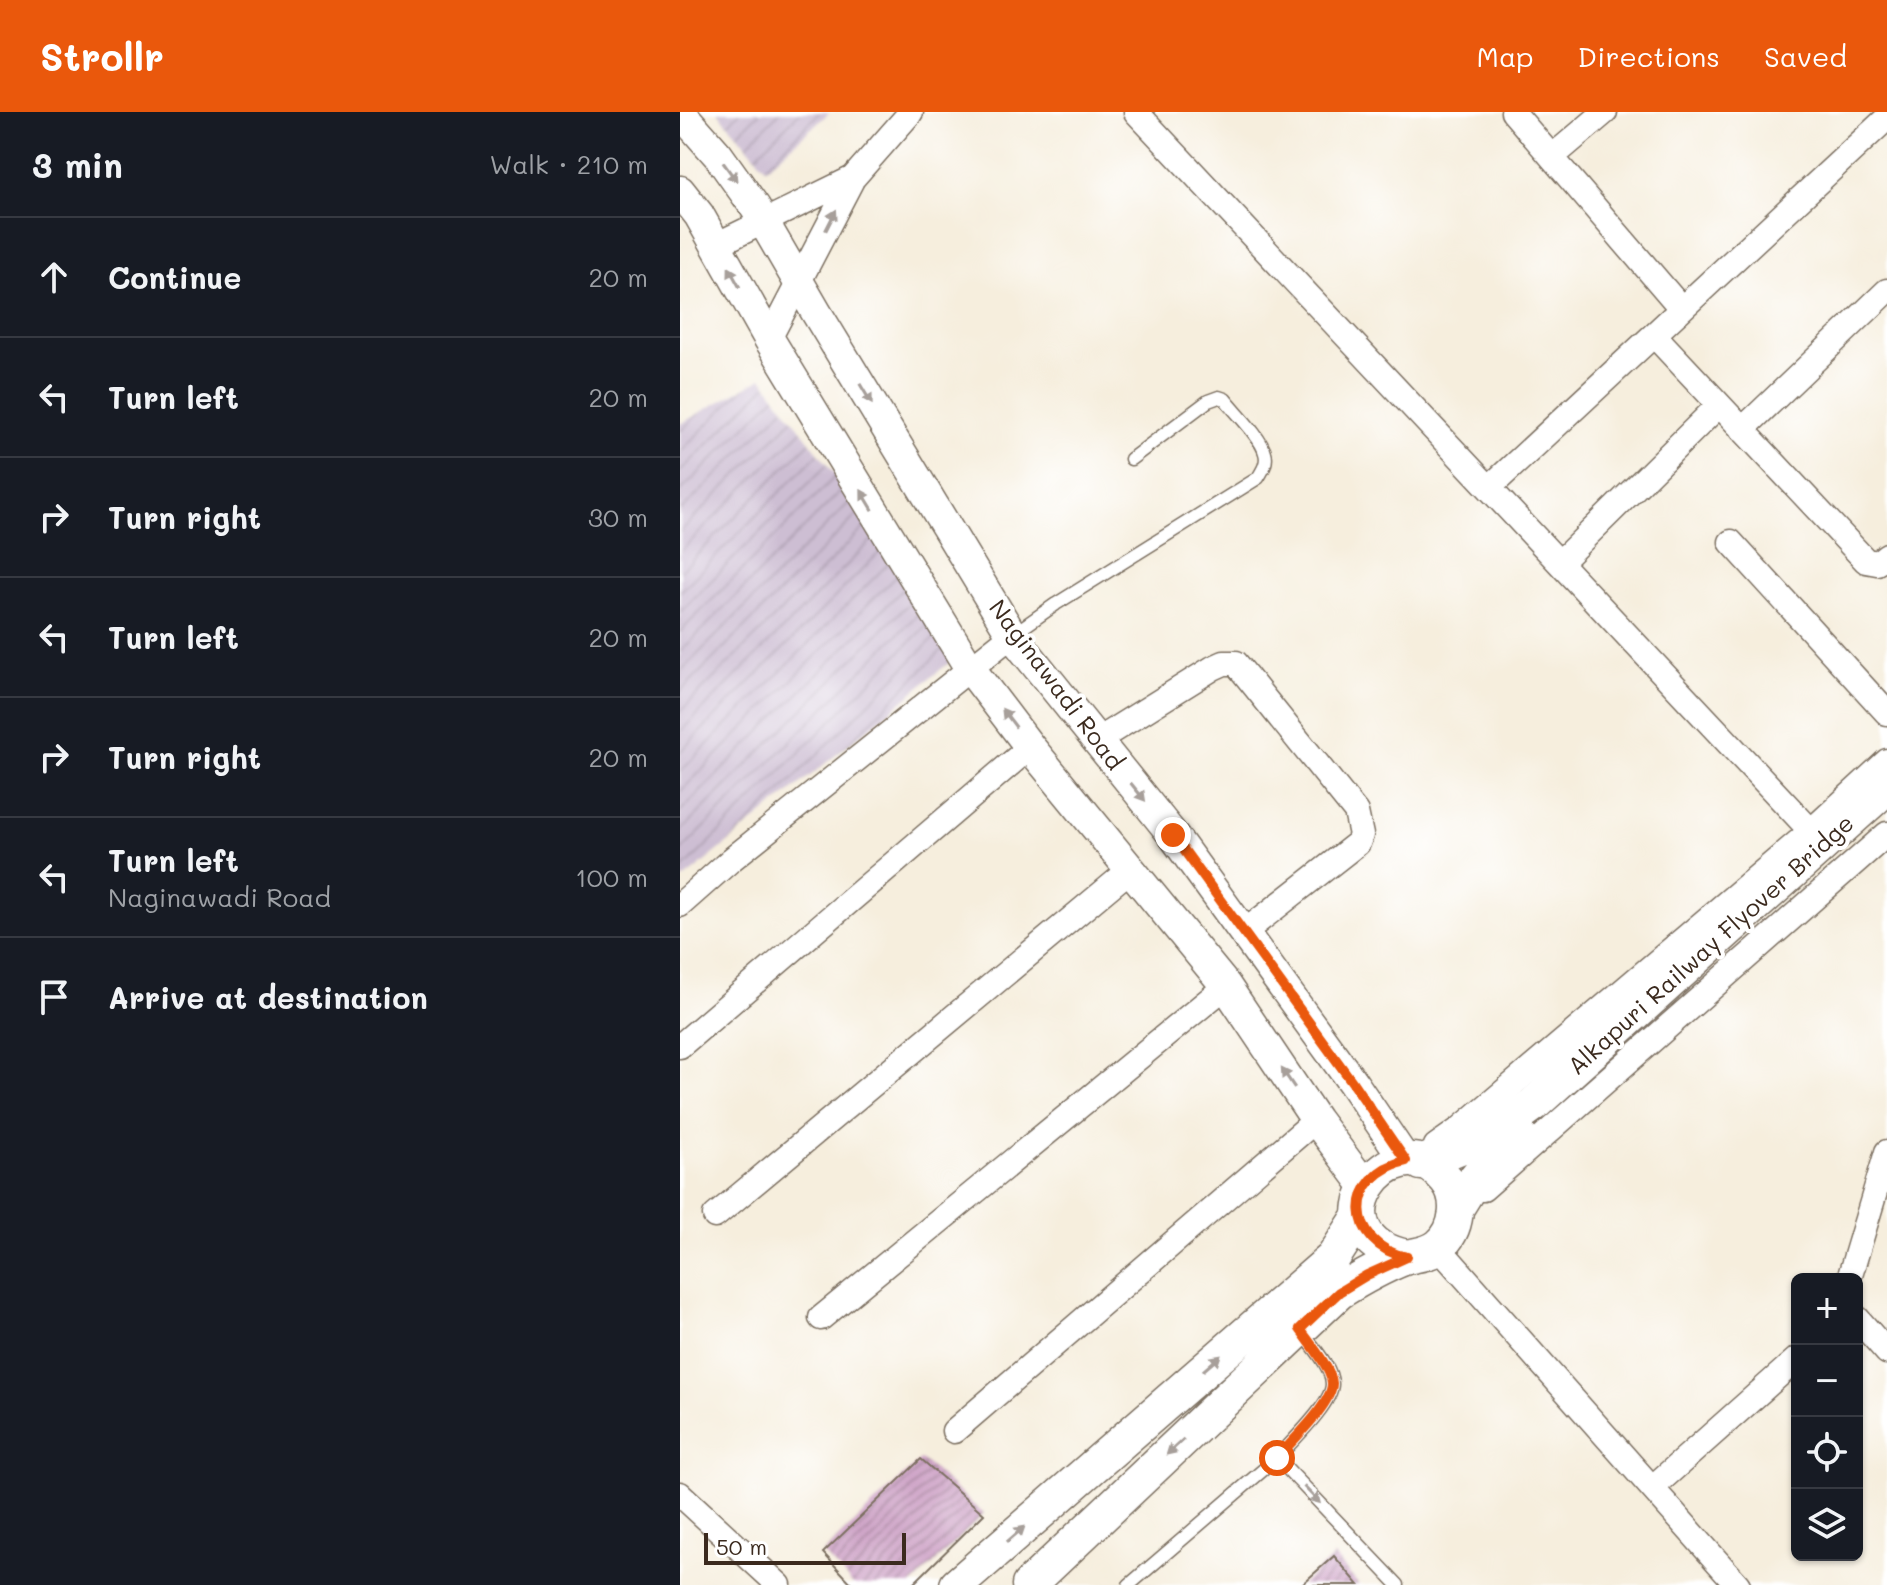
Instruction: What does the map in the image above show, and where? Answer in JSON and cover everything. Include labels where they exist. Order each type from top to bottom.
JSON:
[{"type":"main road","name":"Alkapuri Railway Flyover Bridge","points":[[1414,1162],[1494,1133],[1534,1104],[1887,787]]},
{"type":"main road","name":"Alkapuri Railway Flyover Bridge","points":[[1439,1234],[1474,1180],[1534,1104]]},
{"type":"main road","points":[[957,1585],[1333,1258],[1378,1171],[1391,1164],[1414,1162],[1435,1169],[1446,1179],[1453,1192],[1439,1234],[1339,1292],[1029,1585]]},
{"type":"main road","points":[[1363,1202],[1366,1232],[1376,1245],[1390,1254],[1439,1234]]},
{"type":"street","name":"Naginawadi Road","points":[[680,112],[718,155],[763,220],[1012,635],[1173,835],[1414,1162]]},
{"type":"street","points":[[769,339],[853,178],[911,112]]},
{"type":"street","points":[[1136,112],[1811,831]]},
{"type":"street","points":[[1513,112],[1681,308]]},
{"type":"street","points":[[1552,157],[1605,112]]},
{"type":"street","points":[[1490,487],[1887,118]]},
{"type":"street","points":[[716,245],[853,178]]},
{"type":"street","points":[[680,191],[699,215],[769,339],[969,667],[1030,747],[1226,986],[1316,1120],[1363,1202]]},
{"type":"street","points":[[1742,430],[1887,291]]},
{"type":"street","points":[[1654,335],[1866,561],[1877,563],[1887,555]]},
{"type":"street","points":[[1560,562],[1719,405]]},
{"type":"street","points":[[1731,542],[1887,713]]},
{"type":"street","points":[[680,905],[732,859],[1012,635]]},
{"type":"street","points":[[1096,741],[1213,668],[1224,663],[1236,663],[1356,812],[1361,835],[1358,843],[1243,933]]},
{"type":"street","points":[[680,1046],[1030,747]]},
{"type":"street","points":[[1414,1162],[1460,1129],[1811,831],[1887,761]]},
{"type":"street","points":[[1738,1585],[1652,1488],[1439,1234],[1495,1177],[1887,834]]},
{"type":"street","points":[[715,1216],[1131,869]]},
{"type":"street","points":[[821,1318],[1226,986]]},
{"type":"street","points":[[954,1431],[1316,1120]]},
{"type":"street","points":[[1851,1273],[1886,1158]]},
{"type":"street","points":[[1863,1324],[1884,1343]]},
{"type":"street","points":[[1652,1488],[1791,1364]]},
{"type":"street","points":[[680,1494],[779,1585]]},
{"type":"lane","points":[[1012,635],[1068,596],[1258,478],[1266,456],[1225,399],[1219,397],[1208,401],[1131,459]]},
{"type":"lane","points":[[1129,1585],[1277,1458],[1328,1399],[1332,1383],[1328,1371],[1300,1329]]},
{"type":"lane","points":[[1277,1458],[1398,1585]]},
{"type":"shaded area","points":[[718,112],[830,112],[766,168]]},
{"type":"shaded area","points":[[762,378],[967,648],[680,882],[680,424]]},
{"type":"building","points":[[921,1459],[984,1514],[912,1585],[853,1585],[823,1553]]},
{"type":"building","points":[[1334,1556],[1359,1585],[1301,1585]]},
{"type":"route","points":[[1173,835],[1406,1161],[1378,1171],[1367,1184],[1361,1200],[1360,1216],[1366,1232],[1376,1245],[1390,1254],[1407,1257],[1339,1292],[1300,1329],[1328,1371],[1332,1383],[1328,1399],[1277,1458]]}]
